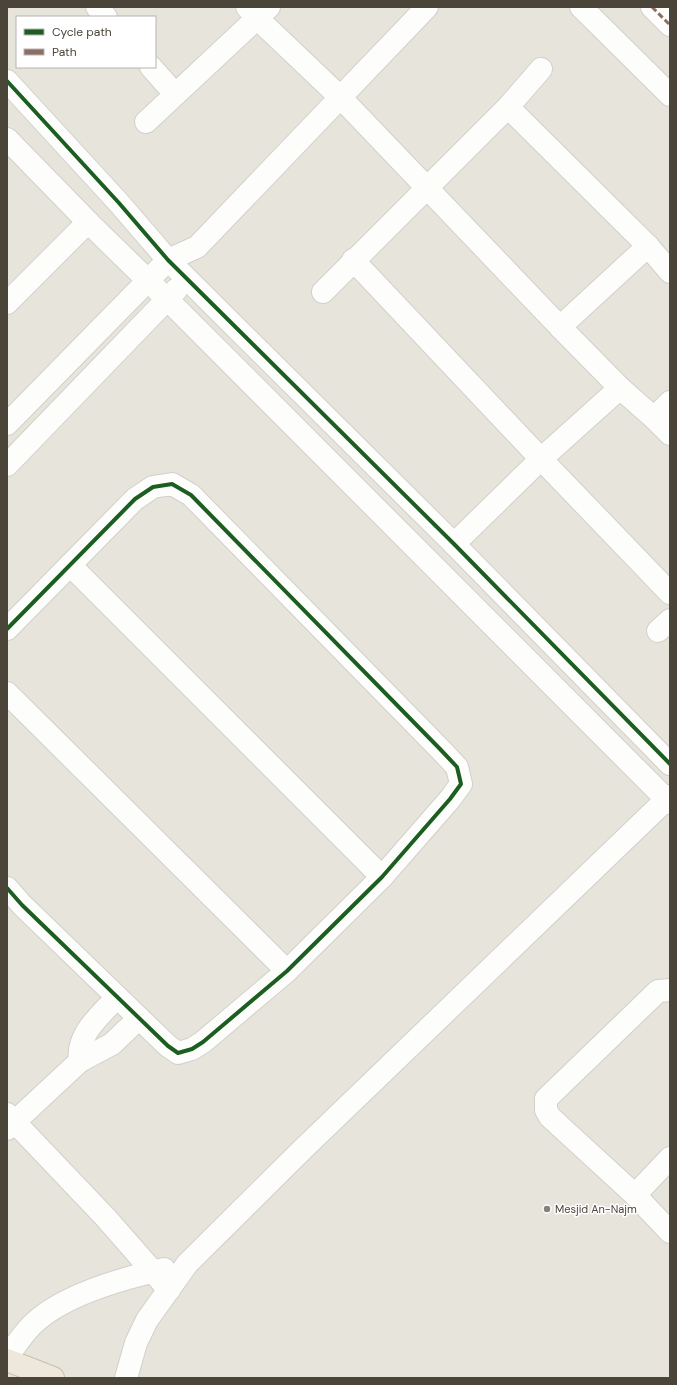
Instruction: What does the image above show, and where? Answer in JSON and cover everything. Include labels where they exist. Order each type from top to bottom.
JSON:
[{"type":"highway","points":[[7,1360],[52,1378]]},
{"type":"street","points":[[97,7],[105,16]]},
{"type":"street","points":[[7,424],[168,260],[197,247],[427,7]]},
{"type":"street","points":[[581,7],[670,95]]},
{"type":"street","points":[[652,7],[670,25]]},
{"type":"street","points":[[146,122],[258,11],[560,327],[620,388],[670,434]]},
{"type":"street","points":[[152,68],[175,94]]},
{"type":"street","points":[[322,292],[508,107],[540,69]]},
{"type":"street","points":[[7,81],[168,260],[454,544],[670,764]]},
{"type":"street","points":[[508,107],[648,246],[670,272]]},
{"type":"street","points":[[7,139],[88,222],[669,800],[304,1148],[187,1264],[147,1320],[141,1331],[126,1378]]},
{"type":"street","points":[[7,303],[88,222]]},
{"type":"street","points":[[560,327],[648,246]]},
{"type":"street","points":[[7,465],[187,278],[197,247]]},
{"type":"street","points":[[353,260],[670,593]]},
{"type":"street","points":[[454,544],[541,459],[620,388]]},
{"type":"street","points":[[654,418],[670,402]]},
{"type":"street","points":[[7,629],[135,499],[153,487],[172,484],[192,495],[457,767],[461,784],[450,799],[382,877],[287,971],[203,1042],[192,1049],[178,1052],[168,1046],[22,905],[7,888]]},
{"type":"street","points":[[70,565],[382,877]]},
{"type":"street","points":[[7,693],[287,971]]},
{"type":"street","points":[[670,990],[658,991],[546,1099],[546,1110],[550,1117],[635,1195],[670,1232]]},
{"type":"street","points":[[80,1061],[80,1047],[84,1036],[90,1026],[117,997]]},
{"type":"street","points":[[139,1018],[112,1044],[80,1061],[9,1122],[106,1218],[169,1290]]},
{"type":"street","points":[[635,1195],[670,1158]]},
{"type":"street","points":[[7,1357],[32,1325],[61,1303],[99,1288],[152,1272],[187,1264]]},
{"type":"shaded area","points":[[7,7],[670,7],[670,1378],[7,1378]]},
{"type":"marked path","points":[[652,7],[670,25]]},
{"type":"cycle path","points":[[7,81],[119,203],[168,260],[454,544],[670,764]]},
{"type":"cycle path","points":[[7,629],[135,499],[153,487],[172,484],[191,495],[440,749],[457,767],[461,784],[450,799],[382,877],[287,971],[203,1042],[192,1049],[178,1053],[168,1046],[22,905],[7,888]]},
{"type":"place","name":"Mesjid An-Najm","points":[[547,1209]]}]
